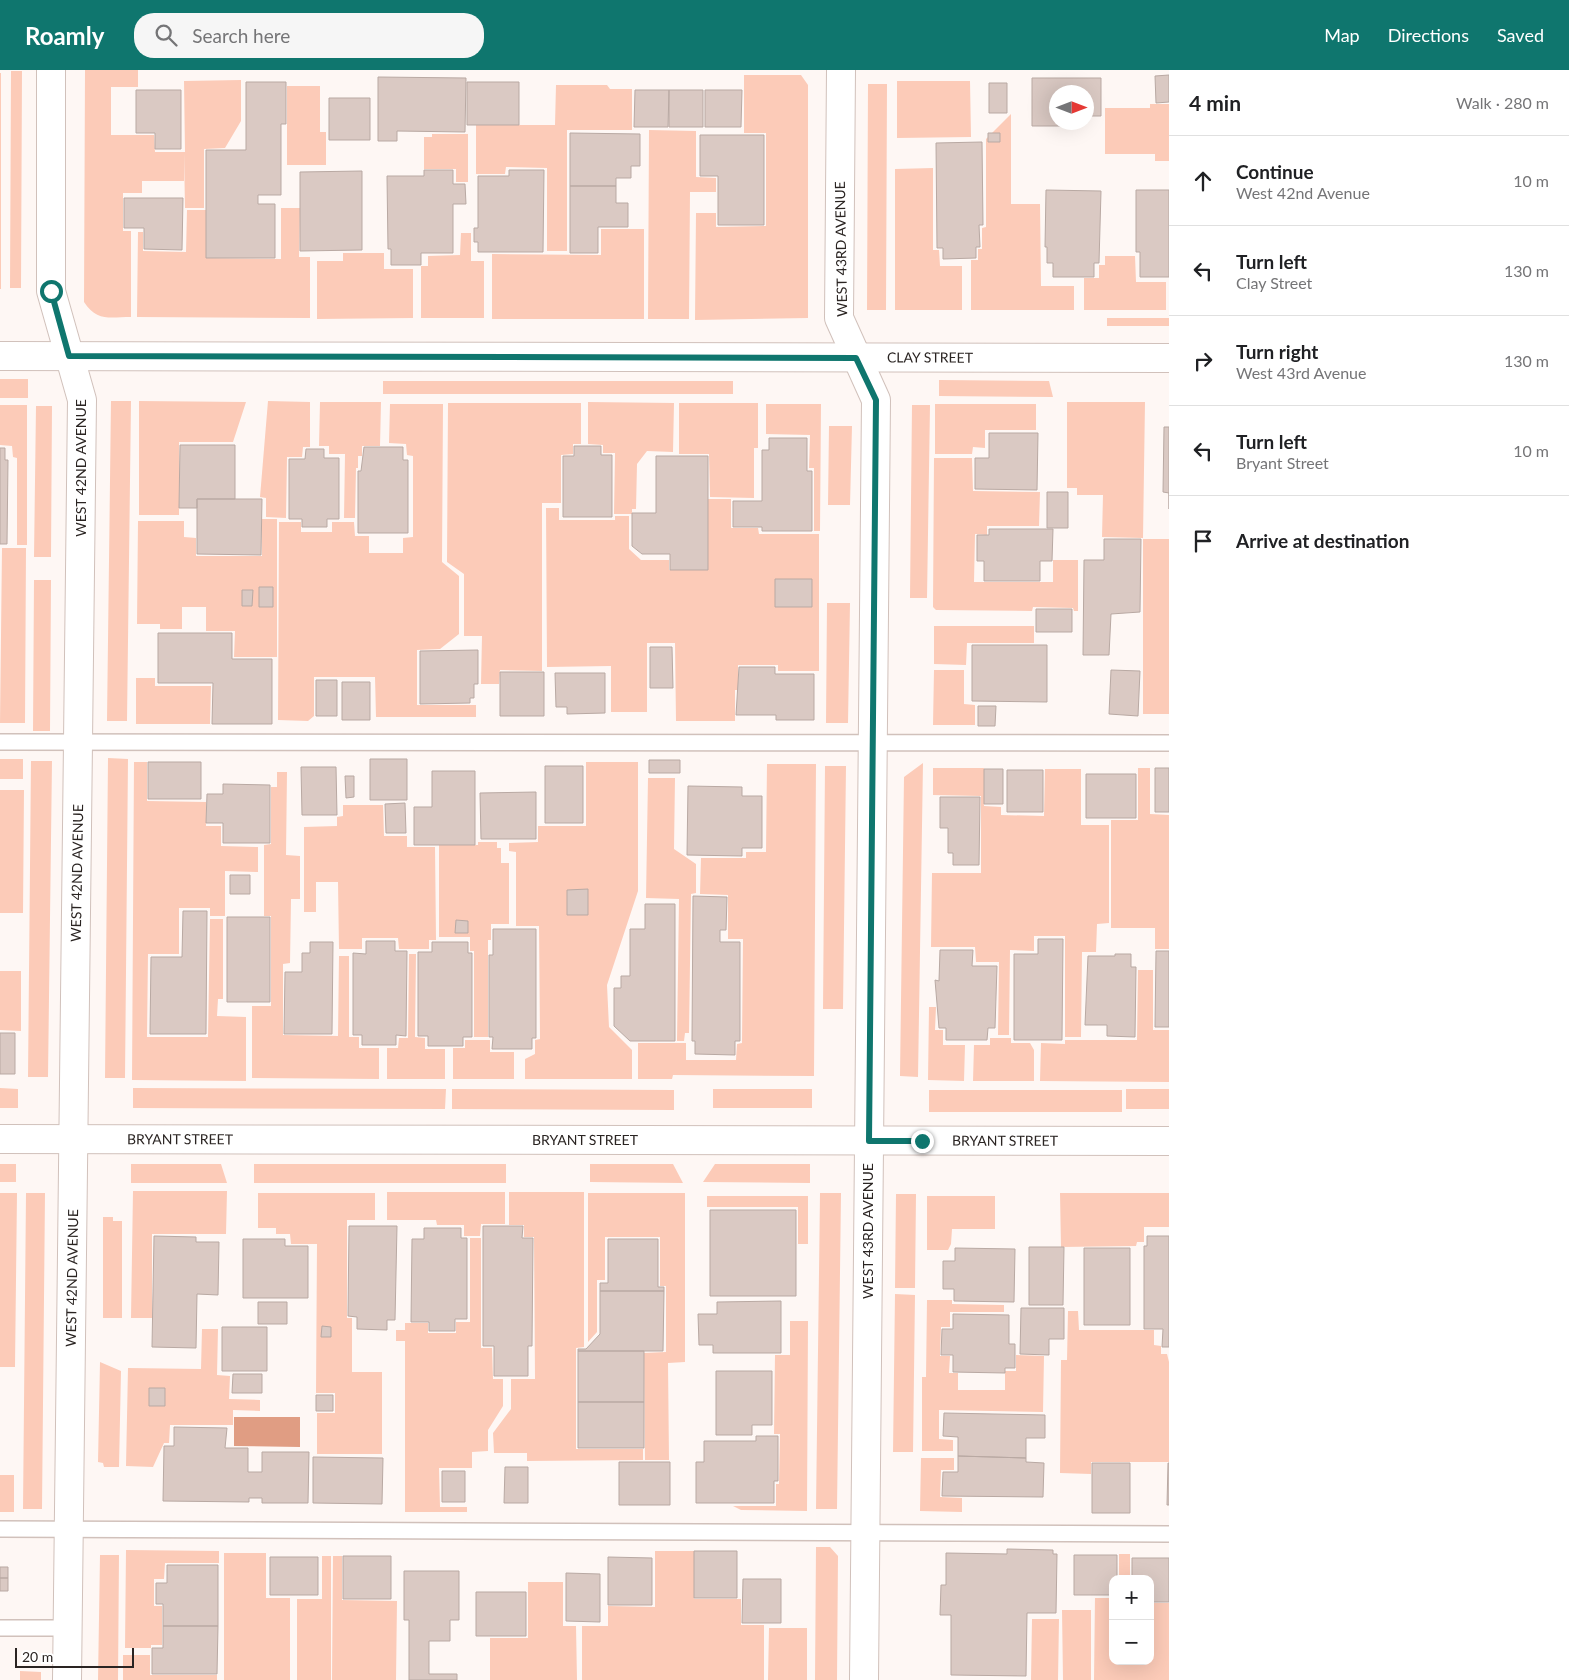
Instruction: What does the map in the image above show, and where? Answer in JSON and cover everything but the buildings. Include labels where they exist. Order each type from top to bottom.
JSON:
[{"type":"street","name":"WEST 42ND AVENUE","points":[[51,70],[51,291],[82,400],[67,1680]]},
{"type":"street","name":"WEST 43RD AVENUE","points":[[840,70],[839,318],[876,400],[864,1680]]},
{"type":"street","name":"CLAY STREET","points":[[0,356],[1169,358]]},
{"type":"street","name":"BRYANT STREET","points":[[0,1139],[1169,1141]]},
{"type":"lane","points":[[0,742],[1169,743]]},
{"type":"lane","points":[[0,1529],[1169,1534]]},
{"type":"lane","points":[[0,1628],[68,1628]]},
{"type":"shaded area","points":[[85,70],[138,70],[138,87],[111,87],[111,135],[154,135],[155,152],[185,152],[184,81],[241,80],[241,121],[225,148],[204,149],[204,208],[185,208],[184,153],[184,181],[142,181],[142,193],[123,193],[123,231],[131,231],[131,317],[110,318],[99,316],[84,302]]},
{"type":"shaded area","points":[[11,71],[22,71],[21,288],[10,288]]},
{"type":"shaded area","points":[[1,73],[1,289],[0,289]]},
{"type":"shaded area","points":[[744,75],[801,75],[808,85],[808,318],[695,320],[696,213],[716,213],[716,227],[766,226],[766,133],[744,133]]},
{"type":"shaded area","points":[[897,81],[970,81],[971,137],[897,138]]},
{"type":"shaded area","points":[[868,84],[887,84],[886,310],[867,310]]},
{"type":"shaded area","points":[[556,85],[607,85],[610,89],[632,89],[632,130],[567,130],[567,251],[547,251],[547,168],[506,167],[505,174],[476,174],[476,125],[555,125]]},
{"type":"shaded area","points":[[287,86],[320,86],[320,132],[326,132],[326,165],[287,165]]},
{"type":"shaded area","points":[[1150,104],[1169,104],[1169,161],[1155,161],[1155,154],[1105,154],[1105,108],[1150,108]]},
{"type":"shaded area","points":[[1011,114],[1011,204],[1040,204],[1041,286],[1074,286],[1074,310],[971,310],[971,260],[978,260],[978,249],[982,249],[982,228],[986,227],[986,139]]},
{"type":"shaded area","points":[[649,130],[696,131],[696,177],[716,178],[716,192],[690,192],[689,319],[648,319]]},
{"type":"shaded area","points":[[432,134],[468,134],[468,182],[456,182],[456,169],[424,169],[424,137],[432,137]]},
{"type":"shaded area","points":[[933,168],[933,250],[939,250],[940,266],[962,266],[962,310],[895,310],[895,169]]},
{"type":"shaded area","points":[[281,208],[300,208],[299,257],[310,257],[310,318],[137,317],[138,232],[143,232],[143,251],[186,252],[187,210],[206,210],[206,258],[281,259]]},
{"type":"shaded area","points":[[601,229],[644,229],[644,319],[492,319],[492,254],[601,255]]},
{"type":"shaded area","points":[[461,233],[471,233],[471,261],[484,261],[484,318],[421,318],[421,266],[428,266],[428,256],[460,255]]},
{"type":"shaded area","points":[[343,253],[384,253],[384,269],[413,269],[413,318],[317,319],[317,261],[343,261]]},
{"type":"shaded area","points":[[1105,256],[1135,256],[1136,282],[1166,282],[1166,310],[1084,310],[1084,278],[1099,278],[1099,265],[1105,265]]},
{"type":"shaded area","points":[[1107,318],[1169,318],[1169,326],[1107,326]]},
{"type":"shaded area","points":[[0,379],[28,379],[28,398],[0,398]]},
{"type":"shaded area","points":[[939,380],[1049,381],[1053,397],[939,396]]},
{"type":"shaded area","points":[[383,381],[733,381],[733,394],[383,394]]},
{"type":"shaded area","points":[[111,401],[131,401],[127,721],[107,721]]},
{"type":"shaded area","points":[[139,401],[246,402],[233,442],[179,442],[179,515],[139,515]]},
{"type":"shaded area","points":[[268,401],[310,402],[310,447],[303,447],[302,457],[287,457],[286,518],[266,517],[266,498],[260,497]]},
{"type":"shaded area","points":[[320,402],[381,402],[380,446],[362,446],[362,456],[358,456],[355,518],[344,518],[345,454],[329,454],[329,446],[319,446]]},
{"type":"shaded area","points":[[588,402],[674,403],[673,452],[647,451],[637,464],[636,509],[632,509],[632,514],[614,514],[615,453],[603,453],[603,445],[588,444]]},
{"type":"shaded area","points":[[1067,402],[1145,402],[1143,538],[1102,537],[1103,495],[1077,495],[1077,488],[1067,488]]},
{"type":"shaded area","points":[[448,403],[581,403],[581,444],[573,444],[573,454],[561,455],[561,503],[542,503],[542,671],[500,670],[499,684],[481,684],[482,636],[464,636],[464,574],[447,562]]},
{"type":"shaded area","points":[[679,403],[758,403],[758,448],[754,448],[754,498],[710,497],[709,454],[679,454]]},
{"type":"shaded area","points":[[390,404],[443,404],[442,562],[459,576],[459,634],[440,649],[417,650],[417,705],[476,705],[476,717],[376,717],[375,677],[314,677],[314,716],[308,721],[278,720],[279,522],[301,522],[301,532],[332,532],[332,522],[354,522],[355,536],[369,536],[369,553],[403,553],[403,538],[413,537],[413,456],[407,455],[406,444],[389,443]]},
{"type":"shaded area","points":[[766,404],[821,404],[820,531],[814,531],[814,468],[809,468],[810,435],[766,434]]},
{"type":"shaded area","points":[[935,404],[1036,404],[1036,430],[985,430],[985,448],[973,447],[972,454],[935,454]]},
{"type":"shaded area","points":[[0,405],[27,405],[27,545],[17,545],[17,458],[13,457],[12,446],[0,445]]},
{"type":"shaded area","points":[[912,405],[930,405],[927,598],[910,598]]},
{"type":"shaded area","points":[[36,406],[52,406],[51,557],[34,557]]},
{"type":"shaded area","points":[[829,426],[852,426],[850,505],[828,505]]},
{"type":"shaded area","points":[[934,458],[972,458],[973,491],[1040,492],[1039,526],[987,526],[987,535],[975,534],[974,582],[1053,582],[1053,560],[1078,560],[1078,611],[1074,611],[1073,608],[1033,607],[1032,611],[936,610],[933,607]]},
{"type":"shaded area","points":[[708,499],[731,499],[731,528],[758,528],[759,534],[819,534],[819,671],[778,671],[778,665],[738,665],[738,690],[735,690],[735,721],[676,721],[675,643],[647,643],[647,712],[611,712],[611,666],[547,667],[546,508],[559,508],[559,520],[615,520],[615,516],[629,516],[629,549],[641,560],[669,560],[669,570],[708,570]]},
{"type":"shaded area","points":[[262,519],[277,519],[277,657],[234,657],[235,631],[206,631],[206,607],[182,607],[182,629],[160,629],[160,624],[137,624],[138,521],[184,521],[184,537],[196,538],[196,556],[262,556]]},
{"type":"shaded area","points":[[1143,539],[1169,539],[1169,714],[1143,714]]},
{"type":"shaded area","points":[[2,548],[26,548],[25,723],[0,723]]},
{"type":"shaded area","points":[[34,580],[51,580],[50,731],[33,731]]},
{"type":"shaded area","points":[[827,603],[850,603],[848,723],[826,723]]},
{"type":"shaded area","points":[[934,626],[1034,626],[1034,643],[967,643],[966,665],[934,664]]},
{"type":"shaded area","points":[[934,670],[964,670],[964,704],[975,705],[975,725],[933,725]]},
{"type":"shaded area","points":[[136,678],[155,678],[155,686],[211,686],[210,724],[136,724]]},
{"type":"shaded area","points":[[108,758],[128,759],[125,1078],[105,1078]]},
{"type":"shaded area","points":[[0,759],[23,759],[23,779],[0,779]]},
{"type":"shaded area","points":[[31,761],[52,761],[48,1077],[28,1077]]},
{"type":"shaded area","points":[[134,762],[147,762],[147,801],[206,802],[206,826],[221,826],[221,846],[258,847],[258,872],[225,871],[225,916],[210,916],[210,908],[179,908],[179,954],[148,954],[147,1037],[208,1037],[210,919],[223,919],[223,999],[218,999],[217,1016],[246,1017],[246,1081],[132,1080]]},
{"type":"shaded area","points":[[586,762],[638,762],[638,891],[607,985],[609,1027],[632,1050],[632,1079],[525,1079],[525,1059],[535,1054],[535,1040],[540,1039],[539,926],[516,926],[516,852],[509,851],[509,843],[538,842],[538,826],[586,826]]},
{"type":"shaded area","points":[[923,763],[918,1077],[900,1076],[904,777]]},
{"type":"shaded area","points":[[767,764],[816,764],[814,1076],[673,1075],[672,1079],[638,1079],[638,1043],[686,1043],[686,1060],[736,1060],[737,1044],[742,1043],[743,939],[728,939],[728,895],[700,894],[701,858],[746,858],[746,852],[766,852]]},
{"type":"shaded area","points":[[825,766],[846,766],[843,1009],[823,1009]]},
{"type":"shaded area","points":[[933,768],[984,768],[984,806],[1001,807],[1001,815],[1044,816],[1045,769],[1081,769],[1081,825],[1109,825],[1109,923],[1097,924],[1096,952],[1082,952],[1081,1037],[1065,1037],[1065,936],[1034,936],[1034,951],[1010,950],[1009,1035],[998,1035],[999,962],[976,962],[975,947],[931,947],[932,873],[981,873],[981,796],[933,795]]},
{"type":"shaded area","points":[[1138,768],[1150,768],[1150,814],[1169,815],[1169,949],[1155,949],[1155,928],[1111,928],[1111,820],[1138,820]]},
{"type":"shaded area","points":[[277,772],[287,772],[286,855],[300,856],[300,899],[291,899],[290,963],[283,964],[283,1035],[338,1036],[339,956],[349,956],[349,1037],[359,1037],[359,1048],[379,1048],[379,1079],[252,1078],[252,1006],[271,1006],[271,916],[264,916],[264,845],[271,844],[271,787],[277,787]]},
{"type":"shaded area","points":[[648,778],[675,778],[674,849],[696,864],[696,893],[691,894],[689,1033],[685,1033],[684,1041],[677,1041],[679,899],[646,898]]},
{"type":"shaded area","points":[[0,790],[24,790],[23,913],[0,913]]},
{"type":"shaded area","points":[[343,805],[383,805],[384,836],[407,836],[407,847],[435,847],[436,940],[429,940],[429,949],[399,949],[398,938],[362,938],[362,949],[339,949],[338,882],[316,882],[316,912],[304,912],[304,827],[337,826],[337,817],[343,816]]},
{"type":"shaded area","points":[[478,842],[497,842],[497,848],[501,848],[501,863],[509,863],[509,924],[491,924],[491,940],[488,940],[488,1037],[474,1037],[474,951],[470,951],[470,937],[439,937],[439,845],[478,845]]},
{"type":"shaded area","points":[[409,954],[416,954],[415,1037],[425,1038],[425,1049],[445,1049],[445,1079],[387,1079],[387,1048],[398,1048],[399,1038],[408,1038]]},
{"type":"shaded area","points":[[1138,970],[1153,970],[1153,1030],[1169,1030],[1169,1082],[1040,1081],[1041,1043],[1065,1044],[1065,1040],[1137,1040]]},
{"type":"shaded area","points":[[0,971],[21,971],[21,1031],[0,1030]]},
{"type":"shaded area","points":[[929,1007],[936,1007],[935,1030],[943,1030],[943,1045],[965,1045],[964,1081],[928,1080]]},
{"type":"shaded area","points":[[990,1038],[1011,1038],[1011,1043],[1030,1043],[1034,1050],[1034,1081],[973,1081],[974,1045],[990,1045]]},
{"type":"shaded area","points":[[465,1040],[490,1040],[490,1052],[514,1052],[514,1079],[453,1079],[453,1048],[465,1048]]},
{"type":"shaded area","points":[[0,1088],[18,1089],[18,1108],[0,1108]]},
{"type":"shaded area","points":[[133,1088],[446,1089],[445,1109],[133,1108]]},
{"type":"shaded area","points":[[452,1089],[674,1090],[674,1110],[452,1109]]},
{"type":"shaded area","points":[[713,1089],[812,1089],[812,1108],[713,1108]]},
{"type":"shaded area","points":[[1126,1089],[1169,1089],[1169,1109],[1126,1109]]},
{"type":"shaded area","points":[[929,1090],[1122,1090],[1122,1112],[929,1112]]},
{"type":"shaded area","points":[[0,1164],[16,1164],[16,1182],[0,1182]]},
{"type":"shaded area","points":[[131,1164],[221,1164],[227,1183],[131,1183]]},
{"type":"shaded area","points":[[254,1164],[506,1164],[506,1183],[254,1183]]},
{"type":"shaded area","points":[[590,1164],[673,1164],[683,1183],[590,1182]]},
{"type":"shaded area","points":[[715,1164],[810,1164],[810,1183],[703,1182]]},
{"type":"shaded area","points":[[133,1191],[227,1191],[226,1234],[152,1234],[152,1318],[131,1318]]},
{"type":"shaded area","points":[[387,1192],[505,1192],[505,1224],[481,1224],[480,1236],[464,1236],[464,1225],[437,1225],[436,1220],[387,1220]]},
{"type":"shaded area","points":[[509,1192],[584,1192],[584,1347],[576,1348],[576,1449],[643,1449],[643,1460],[527,1461],[527,1453],[494,1453],[493,1433],[511,1409],[511,1379],[535,1379],[534,1237],[524,1237],[524,1225],[509,1225]]},
{"type":"shaded area","points":[[0,1193],[17,1193],[15,1367],[0,1367]]},
{"type":"shaded area","points":[[26,1193],[45,1193],[42,1509],[23,1509]]},
{"type":"shaded area","points":[[258,1193],[375,1193],[375,1220],[347,1220],[347,1318],[352,1318],[352,1372],[382,1372],[382,1454],[317,1454],[317,1413],[335,1413],[335,1393],[316,1393],[317,1244],[291,1244],[290,1234],[276,1234],[276,1228],[258,1228]]},
{"type":"shaded area","points":[[588,1193],[685,1193],[685,1362],[668,1363],[669,1460],[645,1460],[644,1353],[666,1352],[666,1286],[660,1286],[660,1237],[605,1237],[605,1280],[597,1280],[597,1332],[588,1342]]},
{"type":"shaded area","points":[[820,1193],[841,1193],[837,1509],[816,1509]]},
{"type":"shaded area","points":[[1060,1193],[1169,1193],[1169,1227],[1144,1227],[1144,1242],[1137,1242],[1136,1246],[1061,1247]]},
{"type":"shaded area","points":[[896,1194],[916,1194],[915,1288],[895,1288]]},
{"type":"shaded area","points":[[707,1196],[808,1196],[808,1244],[798,1244],[798,1207],[707,1207]]},
{"type":"shaded area","points":[[927,1196],[995,1196],[995,1229],[952,1229],[951,1244],[948,1250],[927,1250]]},
{"type":"shaded area","points":[[103,1217],[113,1217],[113,1221],[122,1221],[122,1318],[103,1318]]},
{"type":"shaded area","points":[[470,1238],[481,1238],[481,1348],[492,1348],[493,1379],[503,1379],[503,1406],[488,1430],[488,1451],[472,1452],[472,1468],[439,1468],[440,1507],[467,1507],[467,1512],[405,1512],[405,1341],[396,1341],[396,1330],[405,1330],[405,1323],[428,1323],[428,1333],[456,1333],[456,1322],[470,1322]]},
{"type":"shaded area","points":[[895,1294],[915,1295],[913,1452],[893,1452]]},
{"type":"shaded area","points":[[927,1300],[952,1300],[952,1304],[1004,1305],[1004,1312],[950,1312],[950,1327],[941,1327],[940,1356],[950,1356],[949,1373],[958,1373],[958,1390],[1005,1390],[1005,1371],[1016,1371],[1016,1355],[1044,1356],[1043,1412],[939,1410],[939,1439],[953,1440],[953,1451],[922,1451],[922,1377],[926,1377]]},
{"type":"shaded area","points":[[1068,1311],[1078,1311],[1079,1330],[1154,1330],[1154,1345],[1161,1346],[1161,1354],[1167,1354],[1169,1362],[1169,1462],[1091,1462],[1091,1474],[1060,1473],[1061,1360],[1067,1360]]},
{"type":"shaded area","points":[[790,1321],[808,1321],[807,1511],[741,1510],[733,1506],[776,1506],[776,1484],[779,1484],[780,1434],[774,1434],[775,1355],[790,1355]]},
{"type":"shaded area","points":[[202,1329],[218,1329],[217,1375],[230,1376],[229,1399],[260,1400],[260,1411],[233,1410],[233,1425],[170,1425],[169,1443],[164,1443],[153,1467],[126,1466],[128,1368],[201,1369]]},
{"type":"shaded area","points":[[100,1362],[121,1371],[119,1467],[104,1467],[103,1463],[98,1462]]},
{"type":"shaded area","points":[[234,1417],[300,1417],[300,1447],[234,1446]]},
{"type":"shaded area","points":[[921,1458],[954,1458],[954,1470],[941,1470],[940,1497],[962,1498],[962,1512],[920,1511]]},
{"type":"shaded area","points":[[0,1475],[14,1475],[14,1512],[0,1512]]},
{"type":"shaded area","points":[[816,1547],[830,1547],[838,1556],[837,1680],[815,1680]]},
{"type":"shaded area","points":[[126,1550],[219,1551],[219,1563],[165,1563],[164,1579],[154,1579],[154,1606],[162,1606],[162,1645],[151,1645],[151,1648],[125,1648]]},
{"type":"shaded area","points":[[655,1551],[694,1551],[694,1599],[741,1599],[741,1625],[764,1625],[764,1680],[582,1680],[582,1626],[608,1626],[608,1606],[655,1607]]},
{"type":"shaded area","points":[[224,1553],[266,1553],[266,1598],[290,1598],[290,1680],[224,1680]]},
{"type":"shaded area","points":[[1119,1554],[1130,1554],[1130,1575],[1119,1575]]},
{"type":"shaded area","points":[[100,1555],[119,1555],[118,1680],[98,1680]]},
{"type":"shaded area","points":[[322,1556],[331,1556],[331,1680],[297,1680],[297,1599],[322,1599]]},
{"type":"shaded area","points":[[333,1556],[342,1556],[342,1600],[397,1601],[396,1680],[332,1680]]},
{"type":"shaded area","points":[[528,1582],[563,1582],[563,1626],[576,1626],[577,1680],[490,1680],[490,1638],[528,1638]]},
{"type":"shaded area","points":[[1095,1598],[1109,1598],[1109,1665],[1154,1665],[1154,1603],[1169,1603],[1169,1680],[1094,1680]]},
{"type":"shaded area","points":[[1062,1610],[1091,1610],[1091,1680],[1063,1680]]},
{"type":"shaded area","points":[[1032,1619],[1059,1619],[1058,1680],[1031,1680]]},
{"type":"shaded area","points":[[769,1628],[807,1628],[807,1680],[768,1680]]},
{"type":"shaded area","points":[[123,1655],[150,1655],[150,1675],[217,1675],[217,1680],[123,1680]]},
{"type":"shaded area","points":[[20,1671],[41,1672],[41,1680],[20,1680]]},
{"type":"route","points":[[51,291],[69,356],[856,358],[876,400],[869,1141],[922,1141]]}]
